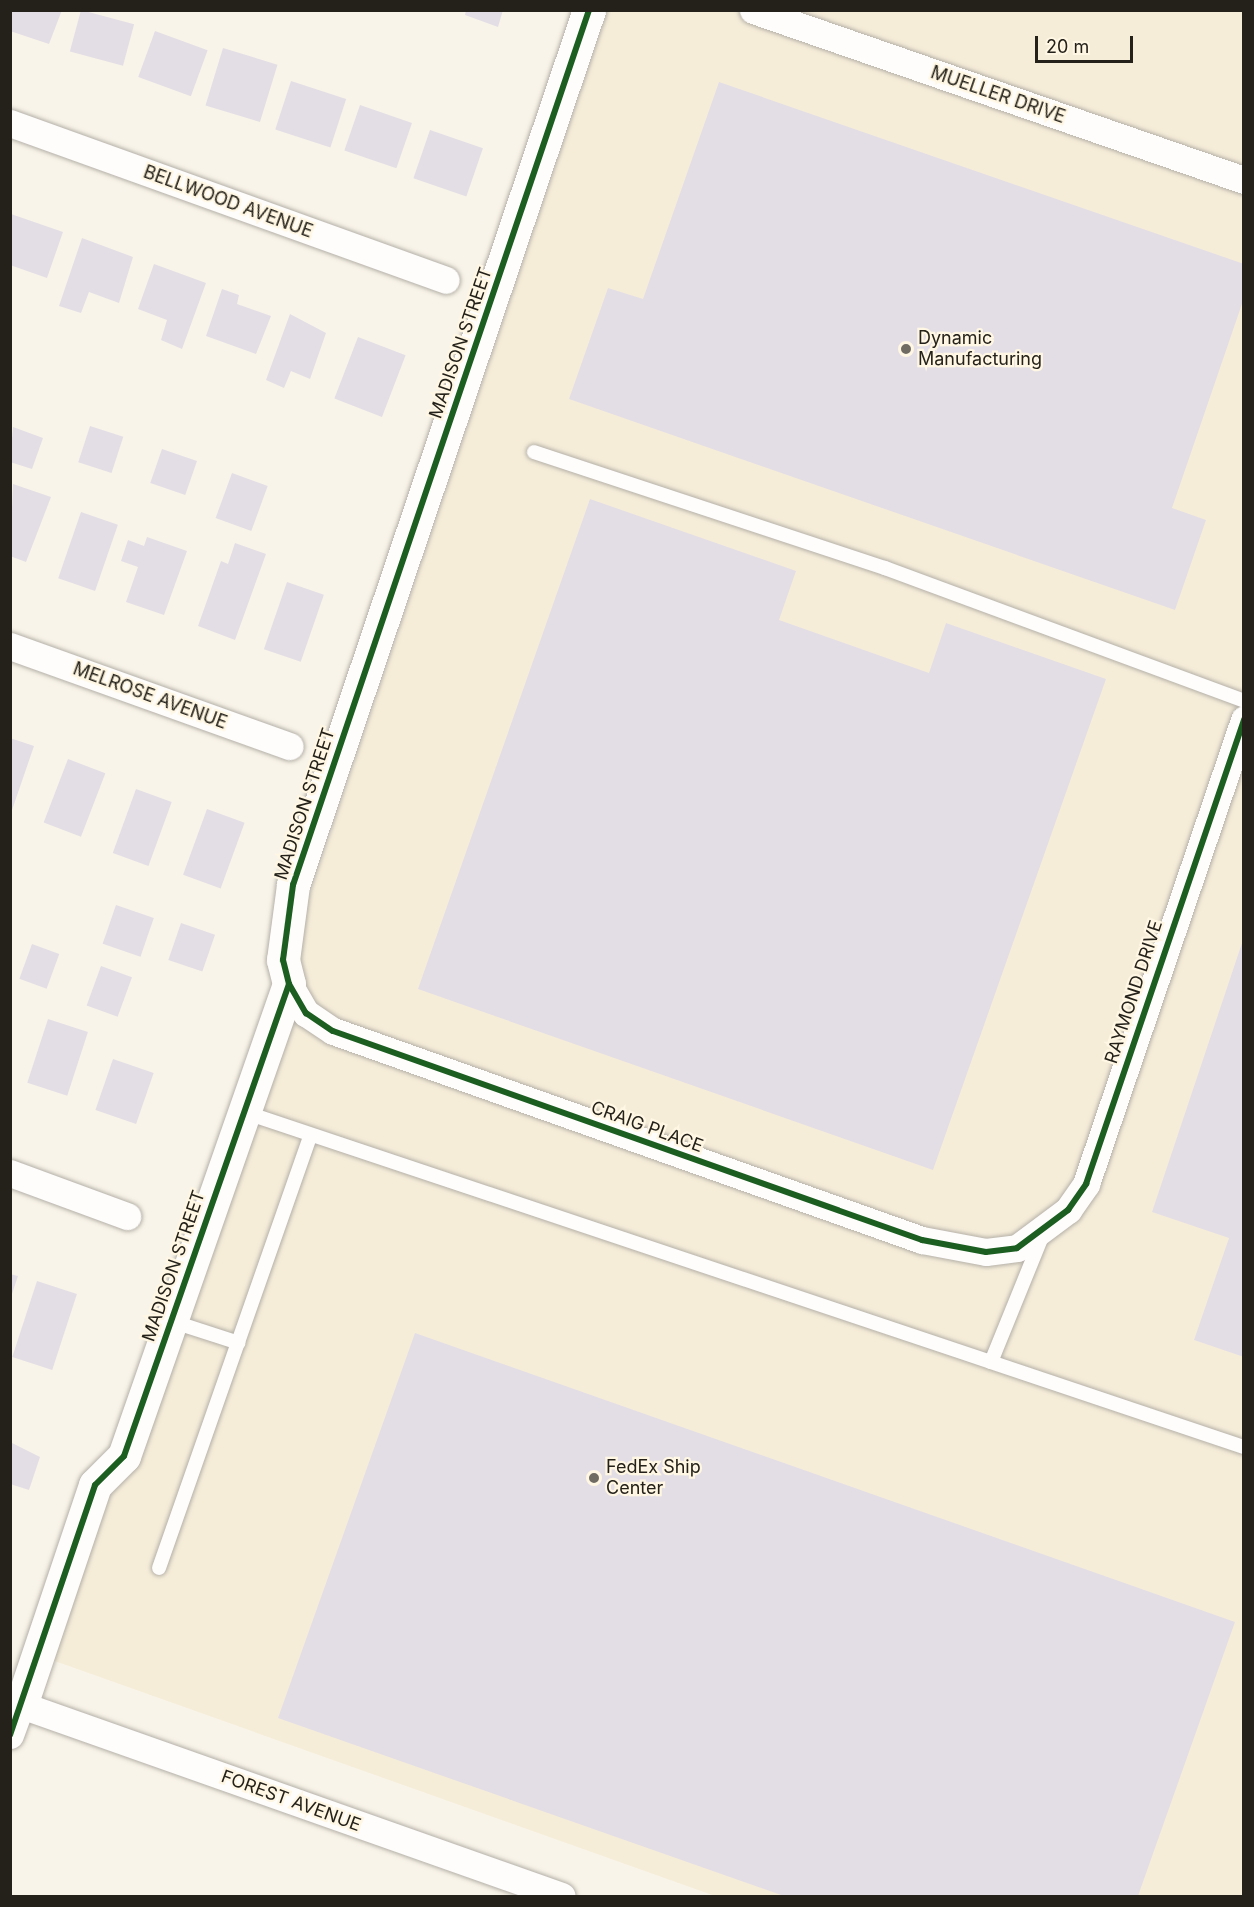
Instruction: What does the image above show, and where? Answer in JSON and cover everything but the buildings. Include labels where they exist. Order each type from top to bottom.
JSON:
[{"type":"street","name":"MADISON STREET","points":[[14,1714],[95,1485],[124,1456],[289,984],[283,960],[293,885],[589,10]]},
{"type":"street","name":"MUELLER DRIVE","points":[[753,10],[1244,180]]},
{"type":"street","name":"BELLWOOD AVENUE","points":[[10,123],[446,280]]},
{"type":"street","name":"MELROSE AVENUE","points":[[10,646],[290,746]]},
{"type":"street","name":"RAYMOND DRIVE","points":[[1017,1248],[1044,1232],[1086,1184],[1244,719]]},
{"type":"street","name":"CRAIG PLACE","points":[[289,984],[306,1013],[333,1031],[922,1240],[986,1252],[1017,1248]]},
{"type":"street","points":[[10,1173],[128,1216]]},
{"type":"street","name":"FOREST AVENUE","points":[[14,1714],[562,1896]]},
{"type":"lane","points":[[534,452],[885,568],[1244,701]]},
{"type":"lane","points":[[244,1112],[1244,1447]]},
{"type":"lane","points":[[159,1568],[311,1135]]},
{"type":"lane","points":[[991,1362],[1044,1232]]},
{"type":"lane","points":[[171,1321],[238,1343]]},
{"type":"shaded area","points":[[608,11],[1243,11],[1243,1896],[715,1896],[52,1660]]},
{"type":"cycle path","points":[[10,1735],[95,1485],[124,1456],[289,984],[283,960],[293,885],[589,10]]},
{"type":"cycle path","points":[[289,984],[306,1013],[333,1031],[922,1240],[986,1252],[1017,1248],[1068,1210],[1086,1184],[1244,719]]},
{"type":"place","name":"Dynamic Manufacturing","points":[[906,349]]},
{"type":"place","name":"FedEx Ship Center","points":[[594,1478]]}]
